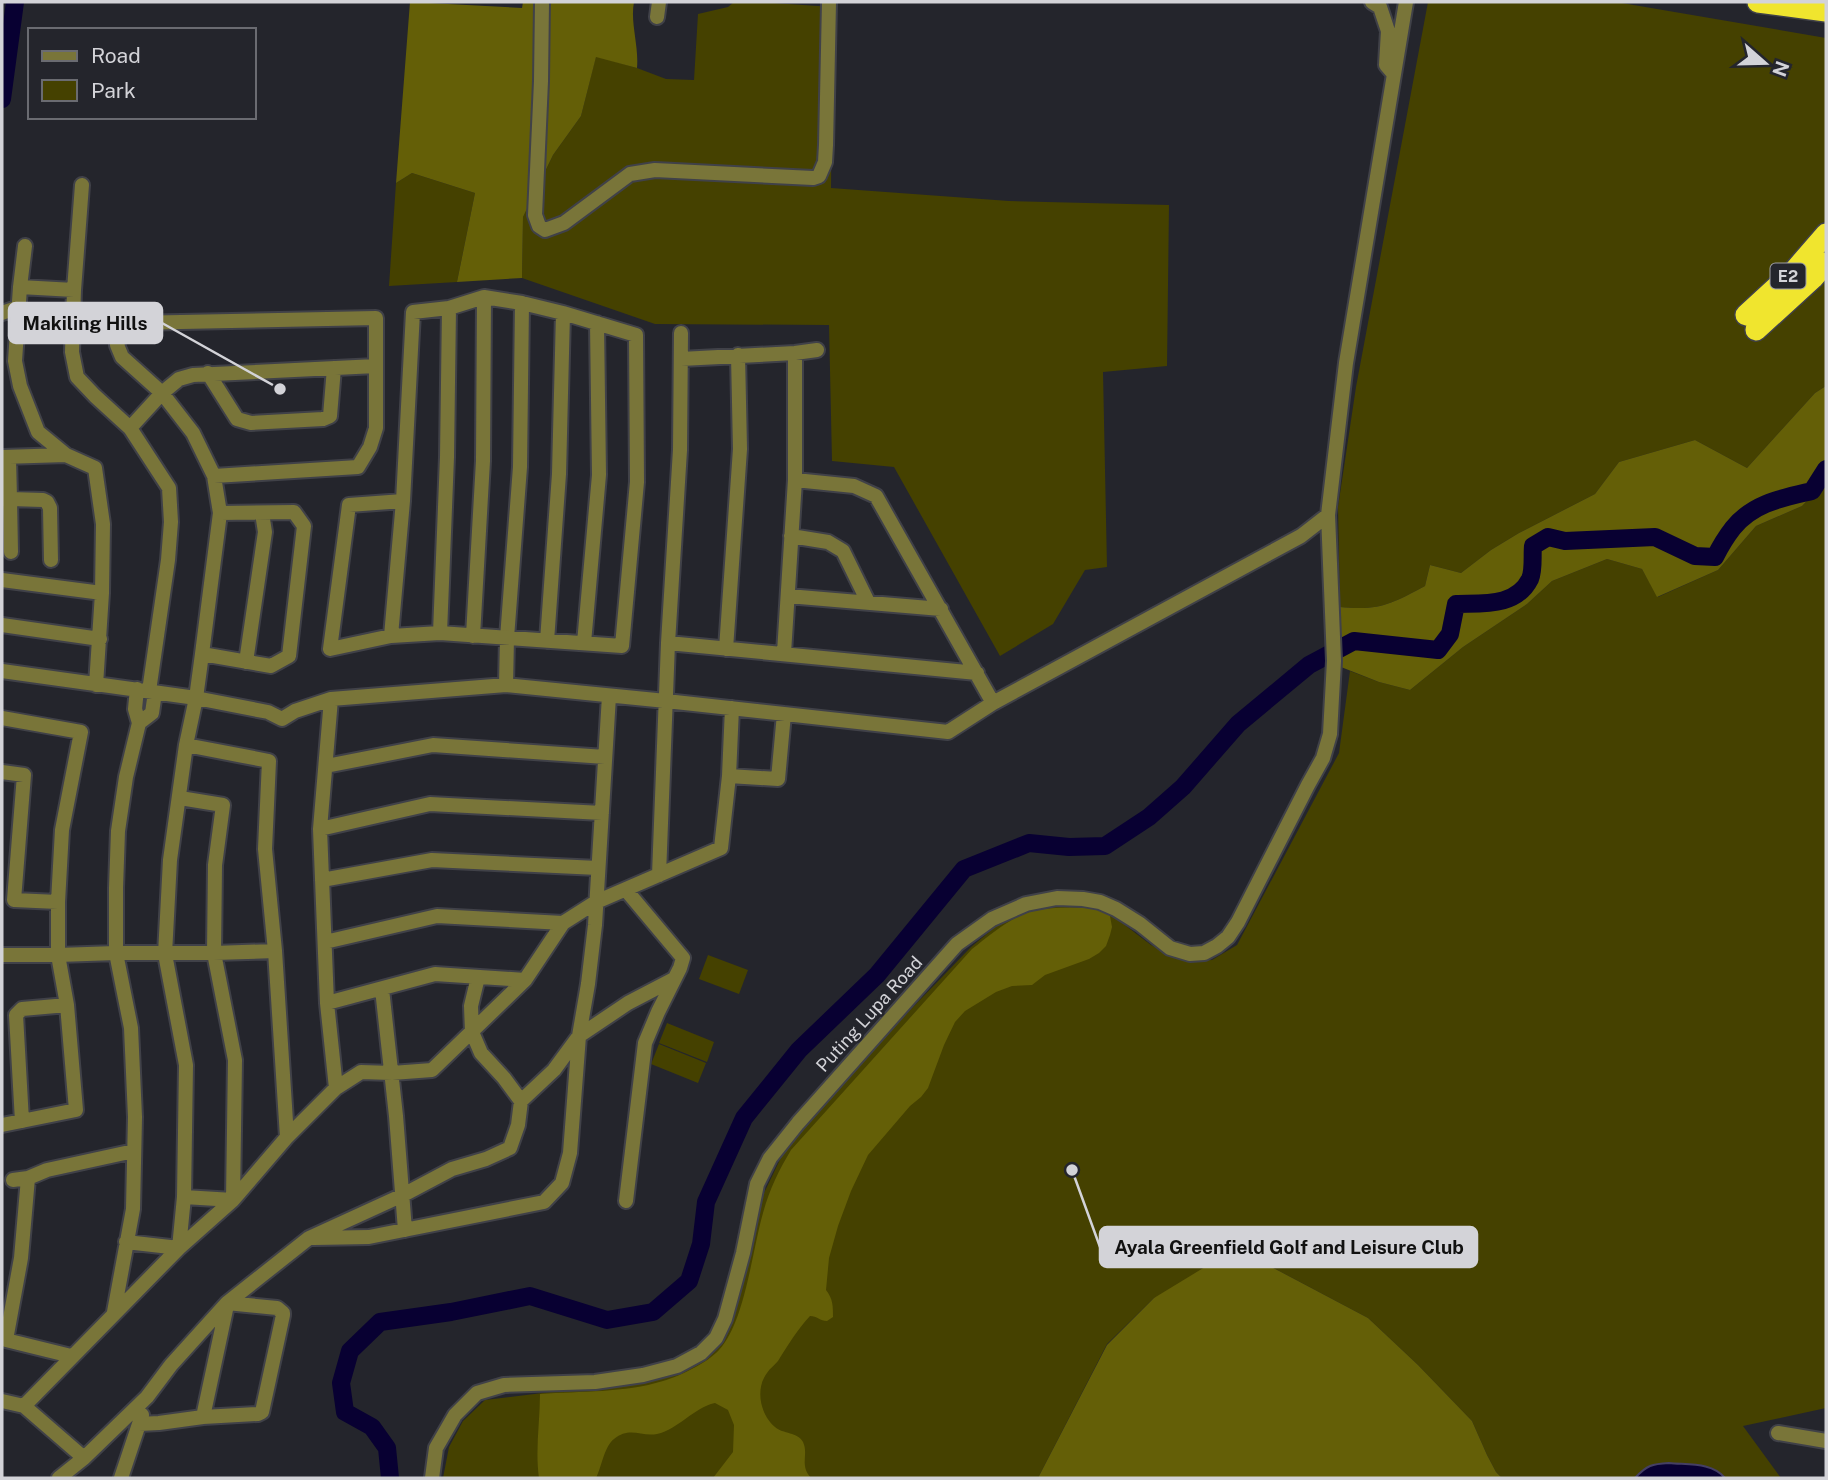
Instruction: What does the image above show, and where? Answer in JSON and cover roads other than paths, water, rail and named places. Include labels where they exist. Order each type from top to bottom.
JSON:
[{"type":"highway","points":[[1758,2],[1826,11]]},
{"type":"highway","name":"E2","points":[[1826,234],[1751,322],[1813,278],[1826,263]]},
{"type":"street","points":[[542,2],[535,215],[539,226],[545,230],[564,223],[630,174],[655,170],[813,178],[819,176],[825,162],[826,145],[829,2]]},
{"type":"street","points":[[657,17],[659,2]]},
{"type":"street","points":[[1372,2],[1380,7],[1388,32],[1386,65],[1393,73]]},
{"type":"street","points":[[2,671],[196,698],[268,712],[282,719],[295,711],[331,699],[506,685],[948,732],[993,703],[1301,536],[1328,515],[1346,363],[1406,2]]},
{"type":"street","points":[[82,185],[72,352],[77,377],[130,428],[169,488],[171,522],[168,560],[147,691],[152,713],[139,723],[118,831],[116,953],[131,1028],[135,1117],[133,1209],[114,1313]]},
{"type":"street","points":[[25,246],[15,361],[20,386],[38,432],[66,455],[95,468],[103,524],[96,685]]},
{"type":"street","points":[[20,287],[74,290]]},
{"type":"street","points":[[473,636],[483,461],[484,297]]},
{"type":"street","points":[[391,636],[403,501],[413,312],[449,308],[484,297],[563,313],[636,335],[637,482],[622,646],[440,634],[391,636],[330,649],[349,505],[403,501]]},
{"type":"street","points":[[506,685],[520,467],[522,303]]},
{"type":"street","points":[[2,313],[19,307]]},
{"type":"street","points":[[440,634],[447,457],[449,308]]},
{"type":"street","points":[[547,641],[559,474],[563,313]]},
{"type":"street","points":[[178,1248],[184,1197],[186,1065],[165,954],[170,860],[186,745],[196,698],[220,513],[214,476],[193,433],[162,393],[122,357],[117,345],[121,334],[131,323],[376,318],[376,428],[370,447],[358,467],[214,476]]},
{"type":"street","points":[[584,643],[599,475],[597,323]]},
{"type":"street","points":[[659,876],[668,643],[680,450],[681,333]]},
{"type":"street","points":[[681,359],[817,350]]},
{"type":"street","points":[[784,653],[795,480],[795,353]]},
{"type":"street","points":[[726,649],[740,449],[738,355]]},
{"type":"street","points":[[130,428],[162,393],[179,379],[208,373],[376,366]]},
{"type":"street","points":[[208,373],[237,419],[251,423],[323,419],[330,416],[334,368]]},
{"type":"street","points":[[11,552],[5,458],[66,455]]},
{"type":"street","points":[[795,480],[855,486],[876,496],[993,703]]},
{"type":"street","points":[[6,499],[47,502],[50,508],[51,560]]},
{"type":"street","points":[[202,654],[271,667],[289,656],[304,526],[294,512],[220,513]]},
{"type":"street","points":[[246,662],[265,532],[262,513]]},
{"type":"street","name":"Puting Lupa Road","points":[[432,1478],[436,1448],[454,1415],[477,1393],[503,1385],[596,1382],[643,1375],[677,1366],[701,1353],[716,1338],[725,1319],[743,1253],[757,1184],[770,1158],[798,1122],[957,944],[992,919],[1026,904],[1057,898],[1083,899],[1116,909],[1170,947],[1189,954],[1204,953],[1228,937],[1323,758],[1330,734],[1334,661],[1328,515]]},
{"type":"street","points":[[791,536],[828,542],[843,551],[868,602]]},
{"type":"street","points":[[2,580],[102,593]]},
{"type":"street","points":[[788,596],[940,609]]},
{"type":"street","points":[[2,625],[100,639]]},
{"type":"street","points":[[668,643],[976,673]]},
{"type":"street","points":[[309,1238],[369,1237],[544,1202],[562,1183],[570,1153],[579,1036],[588,984],[596,902],[608,696]]},
{"type":"street","points":[[331,699],[320,828],[327,1003],[336,1088]]},
{"type":"street","points":[[24,1406],[178,1248],[233,1200],[287,1136],[336,1088],[361,1072],[432,1070],[525,980],[563,923],[596,902],[721,848],[729,776],[732,708]]},
{"type":"street","points":[[729,776],[778,779],[784,714]]},
{"type":"street","points":[[2,718],[81,732],[62,830],[58,902],[58,956],[67,1005],[76,1110],[2,1125]]},
{"type":"street","points":[[186,745],[269,761],[265,849],[275,951],[287,1136]]},
{"type":"street","points":[[326,766],[433,745],[605,757]]},
{"type":"street","points":[[2,772],[24,775],[14,900],[58,902]]},
{"type":"street","points":[[180,798],[223,805],[215,865],[215,953],[234,1060],[233,1200]]},
{"type":"street","points":[[320,828],[430,804],[601,813]]},
{"type":"street","points":[[322,880],[432,860],[598,868]]},
{"type":"street","points":[[626,890],[683,958],[645,1043],[626,1200]]},
{"type":"street","points":[[325,942],[437,916],[563,923]]},
{"type":"street","points":[[2,955],[275,951]]},
{"type":"street","points":[[327,1003],[435,974],[525,980]]},
{"type":"street","points":[[478,977],[471,1006],[472,1032],[481,1053],[521,1101]]},
{"type":"street","points":[[61,1477],[147,1397],[171,1365],[227,1303],[309,1238],[403,1195],[452,1169],[486,1159],[510,1148],[518,1125],[521,1101],[554,1070],[579,1036],[628,1003],[674,979]]},
{"type":"street","points":[[382,989],[405,1230]]},
{"type":"street","points":[[22,1121],[16,1016],[22,1009],[67,1005]]},
{"type":"street","points":[[71,1356],[6,1340],[21,1258],[20,1179],[47,1170],[134,1151]]},
{"type":"street","points":[[184,1197],[233,1200]]},
{"type":"street","points":[[126,1242],[178,1248]]},
{"type":"street","points":[[202,1416],[227,1303]]},
{"type":"street","points":[[139,1424],[262,1412],[284,1315],[277,1308],[227,1303]]},
{"type":"street","points":[[121,1478],[147,1397]]},
{"type":"street","points":[[2,1401],[24,1406],[84,1458]]},
{"type":"street","points":[[1779,1433],[1826,1441]]},
{"type":"waterway","points":[[2,99],[15,2]]},
{"type":"waterway","points":[[390,1478],[387,1448],[372,1427],[345,1412],[341,1383],[350,1351],[380,1322],[451,1312],[530,1296],[607,1320],[653,1312],[689,1281],[701,1244],[706,1202],[744,1118],[799,1050],[877,975],[964,869],[1029,843],[1069,847],[1105,846],[1149,817],[1183,787],[1238,724],[1309,665],[1354,641],[1438,650],[1450,634],[1456,604],[1498,602],[1516,595],[1530,579],[1533,546],[1548,537],[1565,541],[1655,537],[1695,556],[1715,557],[1741,520],[1759,507],[1812,491],[1826,469]]},
{"type":"place","name":"Makiling Hills","points":[[280,389]]},
{"type":"place","name":"Ayala Greenfield Golf and Leisure Club","points":[[1072,1170]]}]
